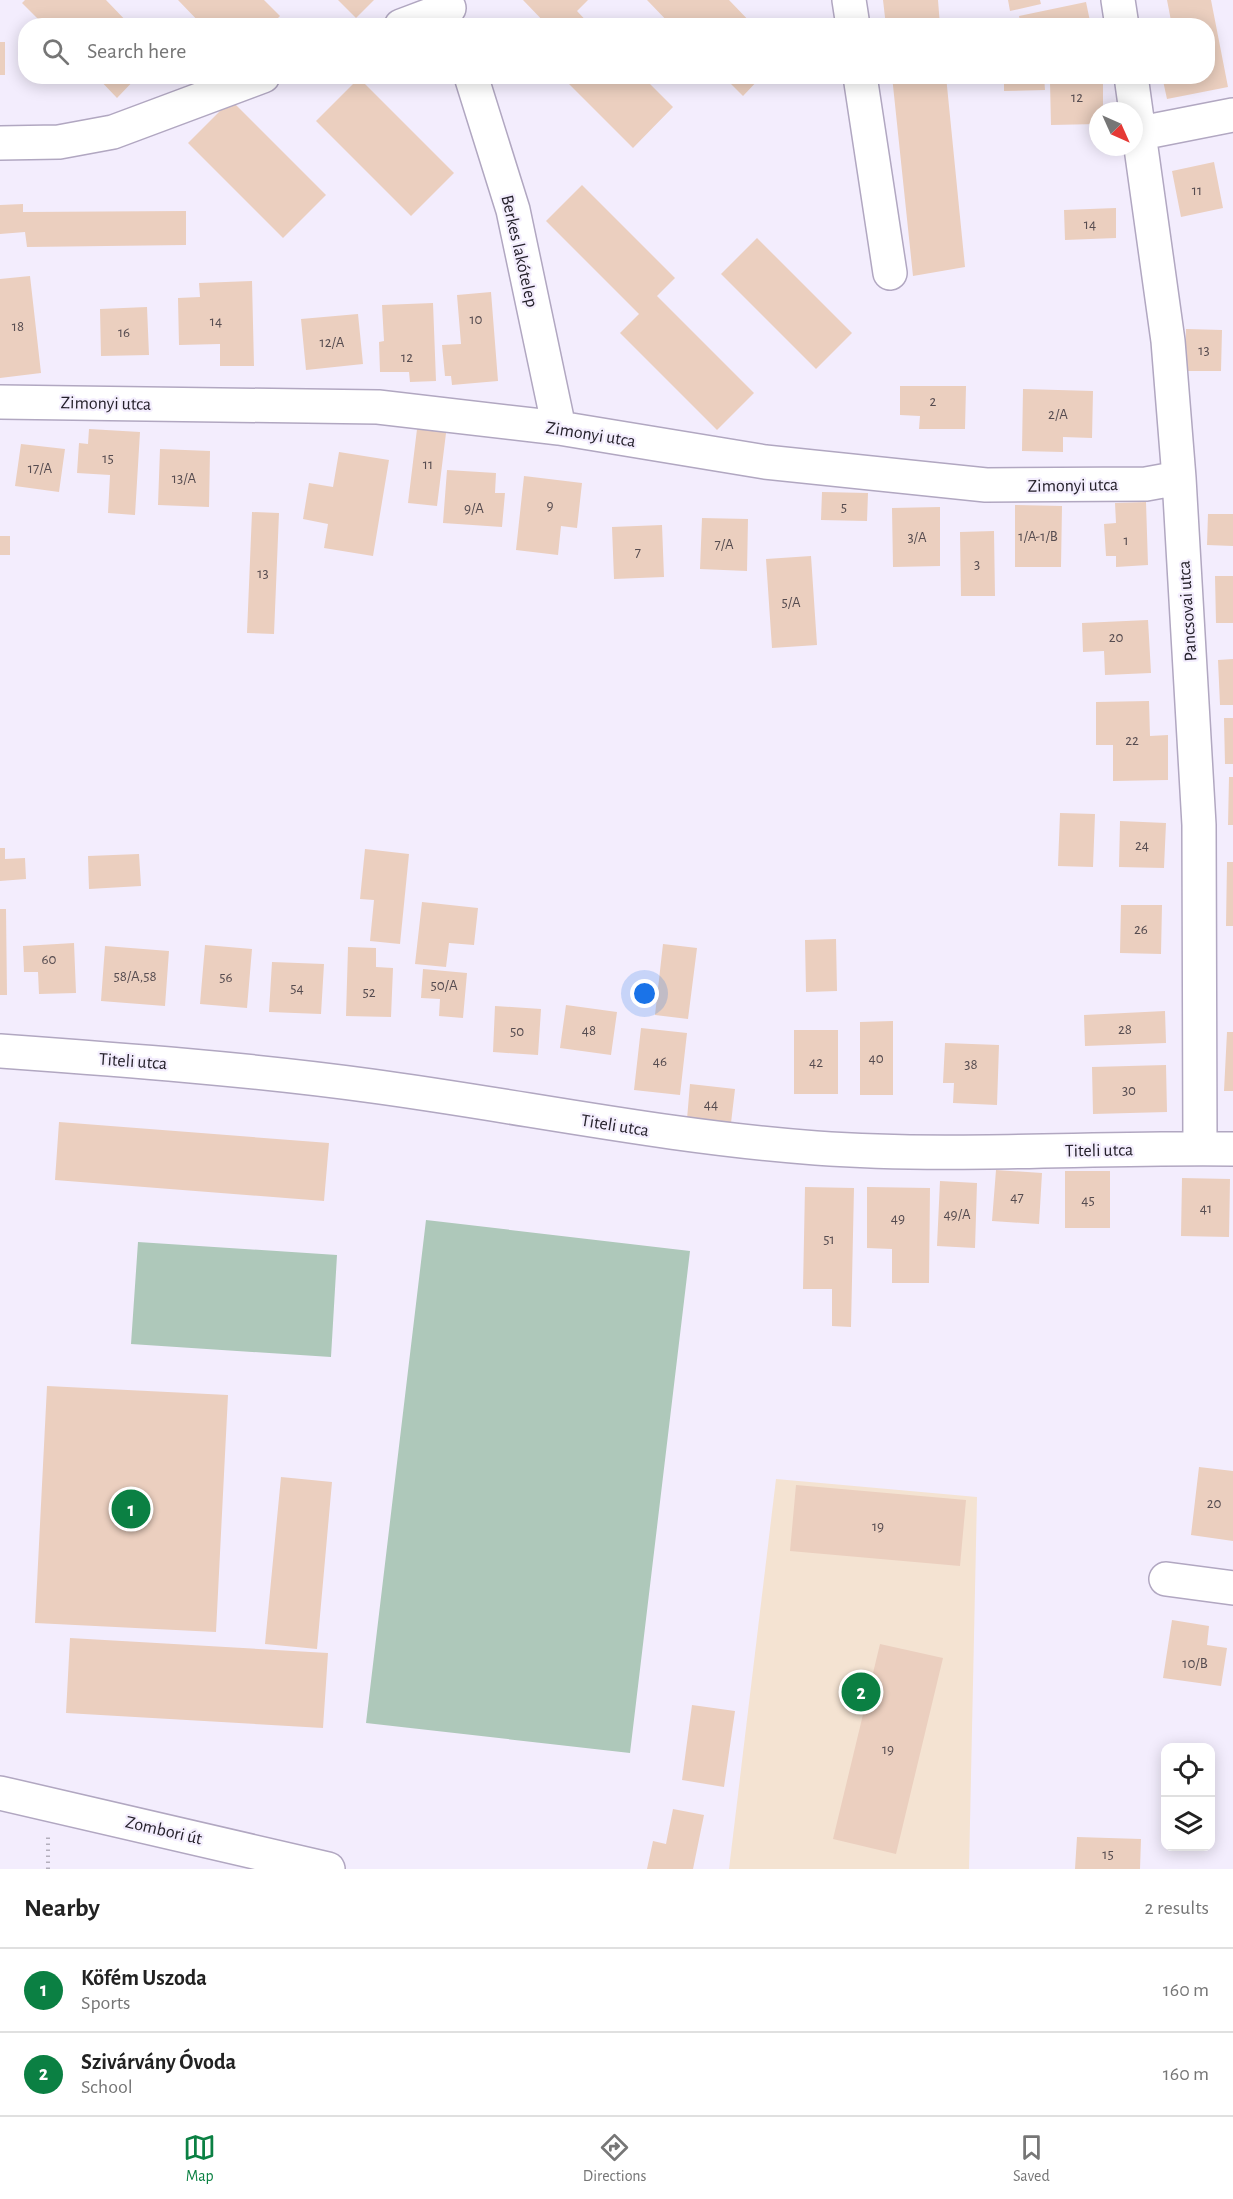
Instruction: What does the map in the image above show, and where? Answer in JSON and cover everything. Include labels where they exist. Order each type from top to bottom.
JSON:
[{"type":"street","points":[[849,0],[852,18]]},
{"type":"street","points":[[1118,0],[1121,18]]},
{"type":"street","points":[[427,18],[450,11]]},
{"type":"street","points":[[0,143],[59,142],[113,132],[242,84]]},
{"type":"street","name":"Berkes lakótelep","points":[[474,84],[513,210],[559,428]]},
{"type":"street","points":[[861,84],[890,273]]},
{"type":"street","name":"Pancsovai utca","points":[[1132,84],[1136,102]]},
{"type":"street","points":[[1143,133],[1233,115]]},
{"type":"street","name":"Pancsovai utca","points":[[1143,148],[1168,341],[1179,478],[1199,825],[1200,1148]]},
{"type":"street","name":"Zimonyi utca","points":[[0,402],[378,407],[559,428],[765,462],[986,485],[1146,484],[1179,478]]},
{"type":"street","name":"Titeli utca","points":[[0,1051],[244,1070],[384,1088],[659,1132],[816,1148],[941,1154],[1233,1149]]},
{"type":"street","points":[[1166,1580],[1233,1588]]},
{"type":"street","name":"Zombori út","points":[[0,1793],[328,1869]]},
{"type":"shaded area","points":[[776,1479],[977,1497],[969,1869],[729,1869]]},
{"type":"green space","points":[[426,1220],[690,1251],[630,1753],[366,1723]]},
{"type":"green space","points":[[138,1242],[337,1255],[331,1357],[131,1344]]},
{"type":"building","points":[[25,0],[106,0],[123,18],[37,18],[22,3]]},
{"type":"building","points":[[178,0],[264,0],[280,16],[278,18],[195,18]]},
{"type":"building","points":[[338,0],[374,0],[356,18]]},
{"type":"building","points":[[523,0],[588,0],[577,11],[584,18],[540,18]]},
{"type":"building","points":[[647,0],[729,0],[746,18],[664,18]]},
{"type":"building","points":[[883,0],[938,0],[939,18],[885,18]]},
{"type":"building","points":[[1008,0],[1040,0],[1041,4],[1010,11]]},
{"type":"building","points":[[1167,0],[1211,0],[1215,18],[1170,18]]},
{"type":"building","points":[[1086,2],[1089,18],[1019,18],[1019,16]]},
{"type":"building","points":[[1215,20],[1228,87],[1167,99],[1164,84],[1215,84]]},
{"type":"building","points":[[0,42],[5,42],[5,75],[0,75]]},
{"type":"building","points":[[104,84],[130,84],[117,98]]},
{"type":"building","points":[[353,84],[365,84],[454,173],[411,216],[316,121]]},
{"type":"building","points":[[569,84],[650,84],[673,107],[633,148]]},
{"type":"building","points":[[731,84],[754,84],[743,96]]},
{"type":"building","points":[[893,84],[947,84],[965,267],[913,276]]},
{"type":"building","points":[[1004,84],[1045,84],[1045,90],[1004,91]]},
{"type":"building","points":[[1050,84],[1103,84],[1103,102],[1089,102],[1089,124],[1051,125]]},
{"type":"building","points":[[231,100],[326,195],[283,238],[188,143]]},
{"type":"building","points":[[1214,162],[1223,208],[1181,217],[1172,171]]},
{"type":"building","points":[[582,185],[675,278],[657,296],[754,393],[717,430],[620,333],[639,314],[546,221]]},
{"type":"building","points":[[23,204],[23,212],[186,211],[186,245],[27,247],[25,232],[0,234],[0,205]]},
{"type":"building","points":[[1116,208],[1116,238],[1065,240],[1064,210]]},
{"type":"building","points":[[757,238],[852,333],[816,369],[721,274]]},
{"type":"building","points":[[30,276],[41,373],[0,378],[0,279]]},
{"type":"building","points":[[252,281],[254,366],[220,366],[220,344],[179,345],[178,298],[200,297],[199,283]]},
{"type":"building","points":[[491,292],[498,381],[452,385],[451,376],[445,376],[442,345],[461,344],[457,295]]},
{"type":"building","points":[[433,303],[436,381],[410,382],[409,372],[380,372],[379,342],[384,341],[382,305]]},
{"type":"building","points":[[147,307],[149,355],[101,356],[100,309]]},
{"type":"building","points":[[358,314],[363,364],[306,370],[301,319]]},
{"type":"building","points":[[1186,329],[1222,330],[1221,371],[1185,371]]},
{"type":"building","points":[[900,386],[966,386],[965,429],[919,429],[920,416],[900,415]]},
{"type":"building","points":[[1023,389],[1093,391],[1092,438],[1063,437],[1063,452],[1022,451]]},
{"type":"building","points":[[418,421],[447,425],[437,506],[408,503]]},
{"type":"building","points":[[89,429],[140,432],[135,515],[108,513],[110,475],[77,473],[79,443],[88,444]]},
{"type":"building","points":[[21,444],[65,449],[59,492],[15,486]]},
{"type":"building","points":[[160,449],[210,451],[209,507],[158,505]]},
{"type":"building","points":[[339,452],[389,460],[373,556],[324,548],[328,524],[303,519],[309,483],[333,487]]},
{"type":"building","points":[[447,470],[496,473],[495,493],[505,493],[502,527],[443,523]]},
{"type":"building","points":[[524,476],[582,483],[577,528],[561,526],[558,555],[516,550]]},
{"type":"building","points":[[822,492],[868,493],[867,521],[821,520]]},
{"type":"building","points":[[1146,502],[1148,565],[1116,567],[1116,556],[1106,556],[1104,524],[1116,523],[1115,503]]},
{"type":"building","points":[[1015,505],[1062,506],[1061,567],[1015,567]]},
{"type":"building","points":[[940,507],[940,566],[893,567],[892,508]]},
{"type":"building","points":[[252,512],[279,513],[274,634],[247,633]]},
{"type":"building","points":[[1208,514],[1233,514],[1233,546],[1207,545]]},
{"type":"building","points":[[702,518],[748,519],[747,571],[700,569]]},
{"type":"building","points":[[662,525],[664,577],[614,579],[612,527]]},
{"type":"building","points":[[994,531],[995,596],[961,596],[960,532]]},
{"type":"building","points":[[0,536],[10,536],[10,555],[0,555]]},
{"type":"building","points":[[811,556],[817,645],[772,648],[766,559]]},
{"type":"building","points":[[1215,576],[1233,576],[1233,623],[1216,623]]},
{"type":"building","points":[[1148,620],[1151,673],[1105,675],[1104,651],[1083,652],[1082,623]]},
{"type":"building","points":[[1233,659],[1233,705],[1220,705],[1218,660]]},
{"type":"building","points":[[1149,701],[1150,736],[1168,735],[1168,780],[1113,781],[1113,745],[1096,745],[1096,702]]},
{"type":"building","points":[[1224,718],[1233,718],[1233,764],[1225,764]]},
{"type":"building","points":[[1229,777],[1233,777],[1233,825],[1228,825]]},
{"type":"building","points":[[1060,813],[1095,814],[1093,867],[1058,866]]},
{"type":"building","points":[[1120,821],[1166,823],[1164,868],[1119,867]]},
{"type":"building","points":[[0,848],[5,848],[5,859],[25,858],[26,879],[0,881]]},
{"type":"building","points":[[365,849],[409,854],[400,944],[370,941],[374,900],[360,899]]},
{"type":"building","points":[[139,854],[141,886],[89,889],[88,856]]},
{"type":"building","points":[[1227,862],[1233,862],[1233,926],[1226,926]]},
{"type":"building","points":[[422,902],[478,908],[474,945],[449,943],[446,967],[415,964]]},
{"type":"building","points":[[1121,905],[1162,905],[1161,954],[1120,953]]},
{"type":"building","points":[[0,909],[6,909],[7,995],[0,995]]},
{"type":"building","points":[[836,939],[837,991],[806,992],[805,940]]},
{"type":"building","points":[[74,943],[76,993],[39,994],[38,972],[24,972],[23,946]]},
{"type":"building","points":[[663,944],[697,948],[688,1019],[655,1015]]},
{"type":"building","points":[[205,945],[252,949],[247,1008],[200,1004]]},
{"type":"building","points":[[105,946],[169,951],[165,1006],[101,1001]]},
{"type":"building","points":[[348,947],[376,948],[376,967],[393,968],[391,1017],[346,1016]]},
{"type":"building","points":[[272,962],[324,964],[321,1014],[269,1012]]},
{"type":"building","points":[[423,969],[467,973],[463,1018],[439,1016],[440,999],[421,998]]},
{"type":"building","points":[[566,1005],[617,1012],[611,1055],[560,1048]]},
{"type":"building","points":[[495,1006],[541,1009],[538,1055],[493,1052]]},
{"type":"building","points":[[1165,1011],[1166,1043],[1085,1046],[1084,1015]]},
{"type":"building","points":[[893,1021],[893,1095],[860,1095],[860,1022]]},
{"type":"building","points":[[641,1028],[687,1033],[680,1095],[634,1090]]},
{"type":"building","points":[[794,1030],[838,1030],[838,1094],[794,1094]]},
{"type":"building","points":[[1227,1032],[1233,1032],[1233,1091],[1224,1091]]},
{"type":"building","points":[[945,1043],[999,1045],[997,1105],[953,1103],[954,1083],[943,1083]]},
{"type":"building","points":[[1166,1065],[1167,1112],[1093,1114],[1092,1067]]},
{"type":"building","points":[[690,1084],[735,1089],[731,1123],[687,1119]]},
{"type":"building","points":[[59,1122],[329,1143],[324,1201],[55,1180]]},
{"type":"building","points":[[996,1170],[1042,1173],[1039,1224],[992,1221]]},
{"type":"building","points":[[1065,1171],[1110,1171],[1110,1228],[1065,1228]]},
{"type":"building","points":[[1182,1178],[1230,1179],[1229,1237],[1181,1236]]},
{"type":"building","points":[[940,1181],[977,1183],[975,1248],[937,1246]]},
{"type":"building","points":[[805,1187],[854,1188],[851,1327],[832,1326],[832,1289],[803,1289]]},
{"type":"building","points":[[867,1187],[930,1188],[929,1283],[892,1283],[892,1249],[867,1248]]},
{"type":"building","points":[[47,1386],[228,1395],[216,1632],[35,1623]]},
{"type":"building","points":[[1199,1467],[1233,1471],[1233,1541],[1191,1535]]},
{"type":"building","points":[[281,1477],[332,1482],[317,1649],[265,1644]]},
{"type":"building","points":[[796,1485],[966,1500],[960,1566],[790,1551]]},
{"type":"building","points":[[1172,1620],[1209,1626],[1207,1645],[1227,1648],[1221,1686],[1163,1678]]},
{"type":"building","points":[[70,1638],[328,1653],[323,1728],[66,1713]]},
{"type":"building","points":[[880,1644],[943,1658],[896,1854],[833,1839]]},
{"type":"building","points":[[692,1705],[735,1711],[724,1787],[682,1780]]},
{"type":"building","points":[[673,1809],[704,1815],[693,1869],[647,1869],[653,1841],[666,1844]]},
{"type":"building","points":[[1077,1837],[1141,1839],[1140,1869],[1075,1869]]},
{"type":"place","name":"Köfém Uszoda","points":[[131,1509]]},
{"type":"place","name":"Szivárvány Óvoda","points":[[861,1692]]}]
